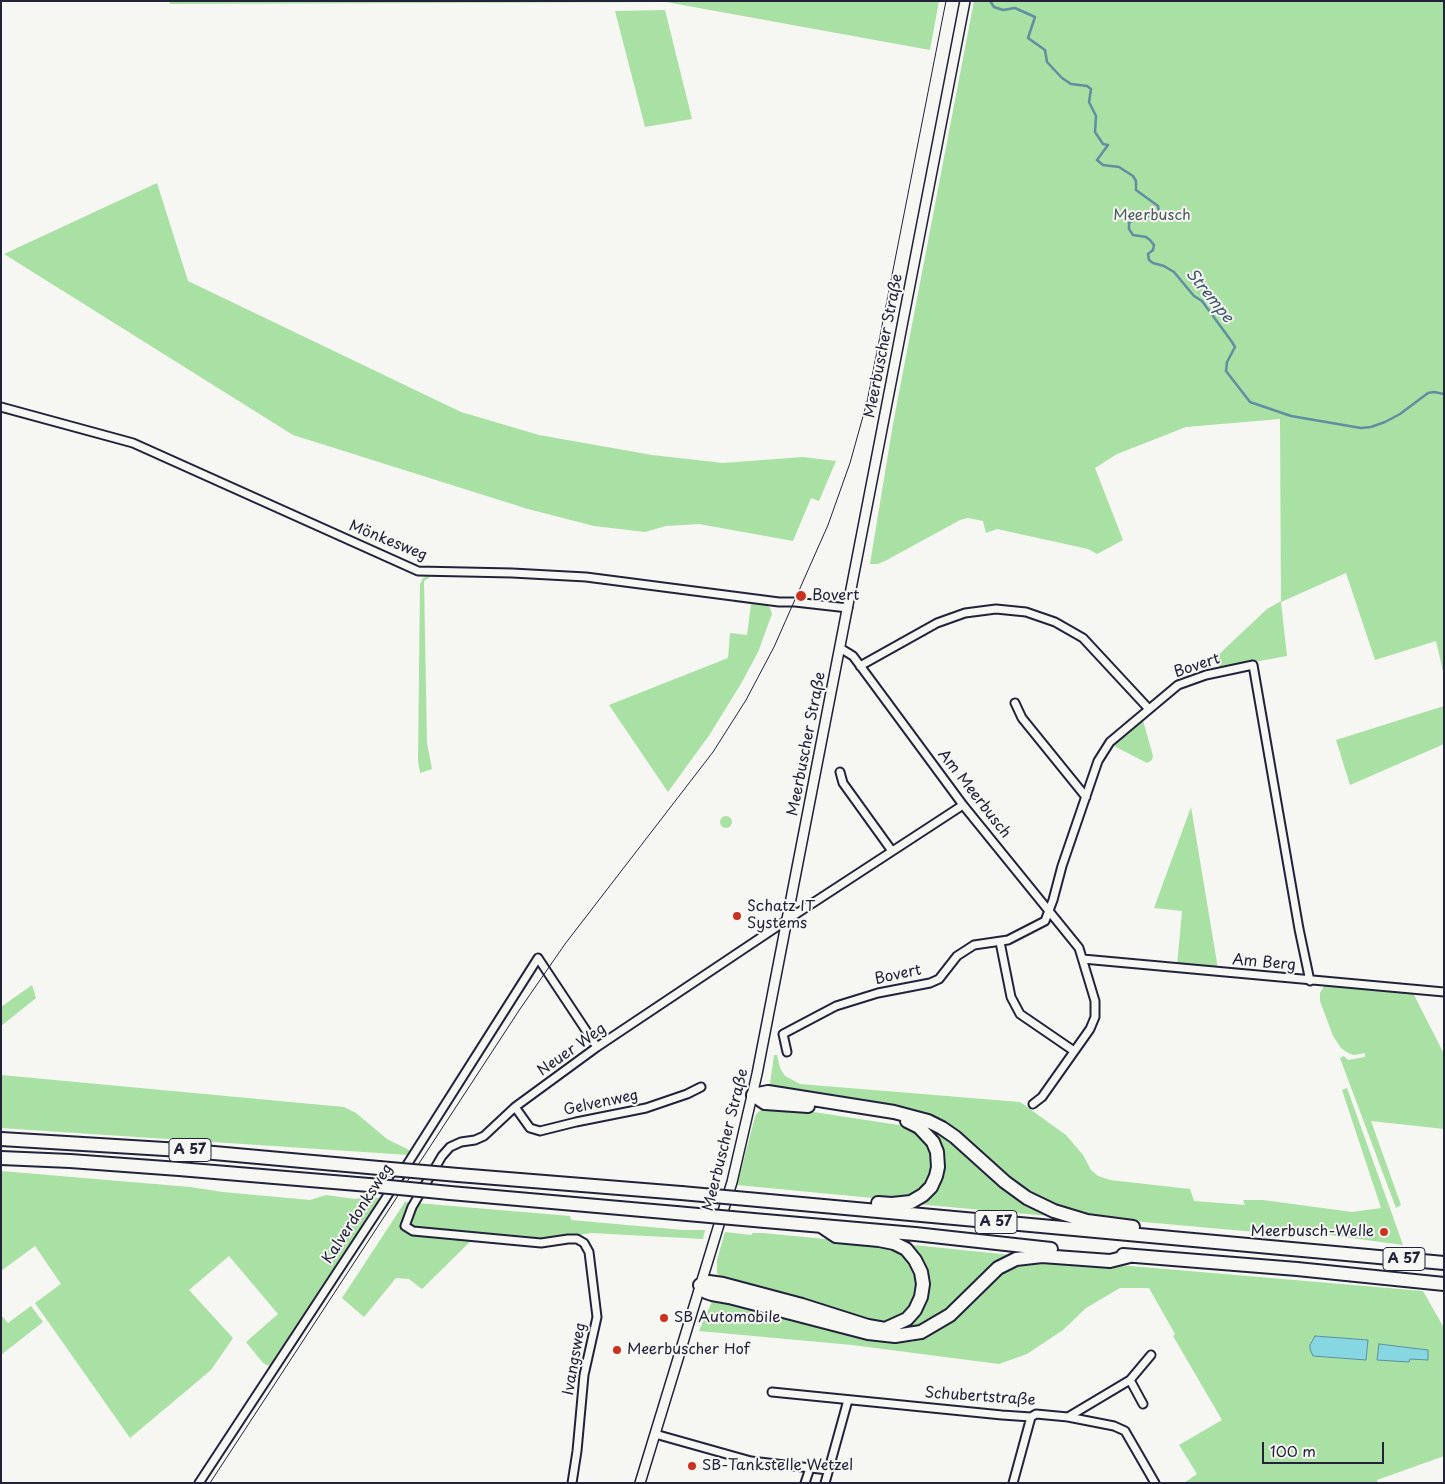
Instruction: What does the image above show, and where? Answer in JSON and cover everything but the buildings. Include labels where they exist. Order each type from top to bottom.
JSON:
[{"type":"highway","points":[[753,1095],[768,1092],[894,1112],[928,1121],[955,1137],[1027,1198],[1054,1211],[1079,1218],[1132,1226],[1162,1237]]},
{"type":"highway","points":[[753,1095],[765,1103],[817,1107],[897,1118],[919,1127],[933,1142],[937,1152],[938,1167],[931,1188],[923,1195],[911,1202],[892,1204],[843,1201],[831,1207]]},
{"type":"highway","name":"A 57","points":[[1,1139],[172,1149],[681,1193],[1444,1263]]},
{"type":"highway","name":"A 57","points":[[1,1158],[159,1167],[369,1185],[1444,1284]]},
{"type":"highway","points":[[821,1226],[836,1236],[879,1240],[894,1243],[906,1249],[916,1260],[923,1284],[921,1297],[915,1310],[907,1319],[884,1329],[723,1284],[709,1282],[700,1285],[706,1292],[712,1294],[868,1333],[895,1336],[922,1332],[950,1315],[998,1268],[1016,1259],[1042,1256],[1110,1261],[1130,1256]]},
{"type":"main road","name":"Meerbuscher Straße","points":[[640,1483],[732,1182],[753,1095],[965,1]]},
{"type":"street","name":"Mönkesweg","points":[[1,407],[133,443],[418,571],[586,577],[772,602],[800,602],[848,608]]},
{"type":"street","points":[[860,666],[937,623],[965,613],[996,609],[1026,612],[1055,622],[1083,638],[1148,708]]},
{"type":"street","name":"Am Meerbusch","points":[[840,648],[849,652],[963,805],[1079,948],[1095,1001],[1096,1011],[1093,1023],[1042,1097],[1032,1104]]},
{"type":"street","name":"Bovert","points":[[787,1052],[784,1034],[836,1006],[878,993],[930,983],[939,979],[957,956],[974,945],[1008,940],[1045,921],[1098,761],[1110,742],[1148,708],[1178,685],[1206,675],[1253,665],[1299,929],[1310,981]]},
{"type":"street","points":[[1015,703],[1022,718],[1086,797]]},
{"type":"street","points":[[840,772],[843,783],[892,851]]},
{"type":"street","name":"Neuer Weg","points":[[405,1226],[412,1207],[442,1156],[450,1148],[461,1142],[479,1139],[515,1107],[597,1047],[963,805]]},
{"type":"street","points":[[1000,942],[1011,998],[1020,1014],[1074,1051]]},
{"type":"street","name":"Kalverdonksweg","points":[[199,1483],[384,1201],[538,958],[597,1047]]},
{"type":"street","name":"Am Berg","points":[[1083,960],[1444,992]]},
{"type":"street","name":"Gelvenweg","points":[[515,1107],[530,1128],[540,1131],[646,1108],[687,1094],[700,1087]]},
{"type":"street","name":"Ivangsweg","points":[[405,1226],[413,1231],[422,1232],[542,1243],[577,1239],[584,1243],[589,1252],[597,1316],[584,1375],[572,1483]]},
{"type":"street","points":[[1068,1417],[1130,1380],[1151,1355]]},
{"type":"street","points":[[1130,1380],[1143,1404]]},
{"type":"street","name":"Schubertstraße","points":[[772,1392],[1031,1417],[1036,1414],[1068,1417],[1114,1426],[1124,1431],[1155,1483]]},
{"type":"street","points":[[825,1483],[848,1400]]},
{"type":"street","points":[[1013,1483],[1031,1417]]},
{"type":"street","points":[[655,1434],[751,1461],[828,1470]]},
{"type":"street","points":[[805,1483],[810,1468]]},
{"type":"green space","points":[[169,1],[939,1],[930,50],[666,2],[170,4]]},
{"type":"green space","name":"Meerbusch","points":[[974,1],[1444,1],[1444,676],[1436,641],[1375,660],[1346,573],[1281,602],[1287,656],[1220,668],[1215,658],[1267,609],[1281,601],[1280,419],[1186,427],[1117,454],[1095,468],[1123,540],[1097,554],[1088,549],[997,529],[986,533],[983,521],[968,518],[960,520],[885,561],[878,564],[870,564],[893,424]]},
{"type":"green space","points":[[665,10],[692,119],[645,127],[615,11]]},
{"type":"green space","points":[[157,183],[188,281],[461,412],[539,435],[652,455],[723,463],[803,457],[836,461],[819,501],[811,498],[793,541],[699,524],[666,526],[645,532],[594,526],[528,509],[293,435],[4,254]]},
{"type":"green space","points":[[429,574],[512,576],[430,577],[424,581],[427,743],[432,769],[420,773],[418,760],[420,584],[423,578]]},
{"type":"green space","points":[[735,599],[767,605],[772,614],[758,652],[742,682],[710,734],[668,792],[609,705],[728,658],[730,633],[747,635],[751,604],[734,602]]},
{"type":"green space","points":[[1444,706],[1444,744],[1350,785],[1336,740]]},
{"type":"green space","points":[[1142,717],[1153,756],[1152,760],[1147,763],[1114,746]]},
{"type":"green space","points":[[1191,807],[1218,969],[1177,966],[1182,911],[1154,908]]},
{"type":"green space","points":[[726,816],[732,822],[726,828],[720,822]]},
{"type":"green space","points":[[32,985],[36,998],[1,1026],[1,1007]]},
{"type":"green space","points":[[1324,986],[1413,993],[1444,1054],[1444,1129],[1371,1121],[1401,1205],[1396,1208],[1340,1058],[1344,1056],[1348,1060],[1365,1057],[1365,1053],[1354,1055],[1348,1053],[1341,1048],[1333,1036],[1320,1001],[1320,993]]},
{"type":"green space","points":[[774,1055],[777,1055],[780,1068],[785,1076],[800,1084],[1020,1102],[1066,1135],[1083,1155],[1091,1170],[1098,1176],[1110,1180],[1190,1189],[1194,1201],[1245,1205],[1243,1200],[1263,1200],[1352,1212],[1381,1208],[1342,1090],[1347,1088],[1403,1245],[1330,1235],[1256,1232],[1110,1219],[1054,1205],[1016,1184],[962,1136],[772,1086],[770,1084]]},
{"type":"green space","points":[[1,1075],[344,1107],[356,1113],[387,1139],[409,1150],[409,1155],[1,1128]]},
{"type":"green space","points":[[769,1107],[905,1126],[927,1142],[933,1158],[929,1179],[924,1186],[910,1196],[883,1199],[737,1185],[755,1117],[761,1110]]},
{"type":"green space","points":[[926,1124],[1060,1217],[916,1204],[937,1183]]},
{"type":"green space","points":[[1,1171],[190,1187],[310,1200],[326,1195],[355,1199],[365,1197],[380,1198],[270,1366],[263,1363],[246,1342],[278,1314],[229,1256],[189,1290],[233,1338],[211,1370],[130,1438],[35,1303],[61,1284],[35,1246],[1,1271]]},
{"type":"green space","points":[[405,1202],[570,1216],[571,1220],[683,1230],[705,1230],[703,1239],[591,1233],[543,1241],[478,1234],[422,1289],[409,1279],[396,1278],[364,1317],[342,1298]]},
{"type":"green space","points":[[725,1232],[751,1235],[753,1233],[763,1233],[856,1242],[892,1249],[902,1254],[910,1262],[917,1284],[915,1297],[910,1307],[901,1316],[884,1323],[870,1321],[721,1278],[717,1273],[717,1260]]},
{"type":"green space","points":[[903,1244],[1021,1256],[944,1316],[905,1333],[897,1328],[926,1284]]},
{"type":"green space","points":[[1060,1260],[1423,1291],[1444,1328],[1444,1456],[1377,1480],[1378,1483],[1184,1483],[1197,1474],[1179,1445],[1222,1420],[1173,1336],[1175,1334],[1149,1288],[1120,1288],[1086,1308],[1063,1330],[1027,1354],[999,1364],[852,1345],[699,1331],[713,1299],[873,1340],[891,1343],[912,1342],[929,1337],[927,1335],[947,1324],[962,1312],[1002,1272],[1016,1265]]},
{"type":"green space","points":[[31,1306],[43,1322],[1,1355],[1,1315],[8,1323]]},
{"type":"water","points":[[1315,1336],[1368,1340],[1366,1360],[1313,1356],[1310,1345]]},
{"type":"water","points":[[1379,1344],[1428,1350],[1428,1360],[1410,1359],[1409,1362],[1377,1360]]},
{"type":"waterway","name":"Strempe","points":[[990,1],[994,7],[1003,10],[1015,8],[1035,17],[1028,38],[1045,50],[1047,62],[1062,78],[1071,84],[1087,86],[1091,89],[1089,102],[1096,116],[1095,132],[1103,144],[1108,145],[1097,160],[1103,165],[1119,167],[1133,176],[1136,181],[1136,190],[1158,206],[1159,213],[1133,220],[1129,223],[1129,229],[1133,235],[1146,237],[1150,240],[1154,245],[1153,250],[1148,254],[1149,260],[1174,272],[1194,296],[1202,301],[1232,342],[1235,347],[1227,362],[1226,371],[1250,402],[1291,416],[1361,428],[1385,422],[1400,414],[1428,393],[1444,394]]},
{"type":"tram line","points":[[210,1483],[520,1009],[565,944],[713,752],[746,700],[774,647],[828,525],[850,463],[867,402],[946,1]]},
{"type":"place","name":"Bovert","points":[[801,596]]},
{"type":"place","name":"Schatz IT Systems","points":[[737,916]]},
{"type":"place","name":"Meerbusch-Welle","points":[[1384,1232]]},
{"type":"place","name":"SB Automobile","points":[[664,1318]]},
{"type":"place","name":"Meerbuscher Hof","points":[[617,1350]]},
{"type":"place","name":"SB-Tankstelle Wetzel","points":[[692,1466]]}]
